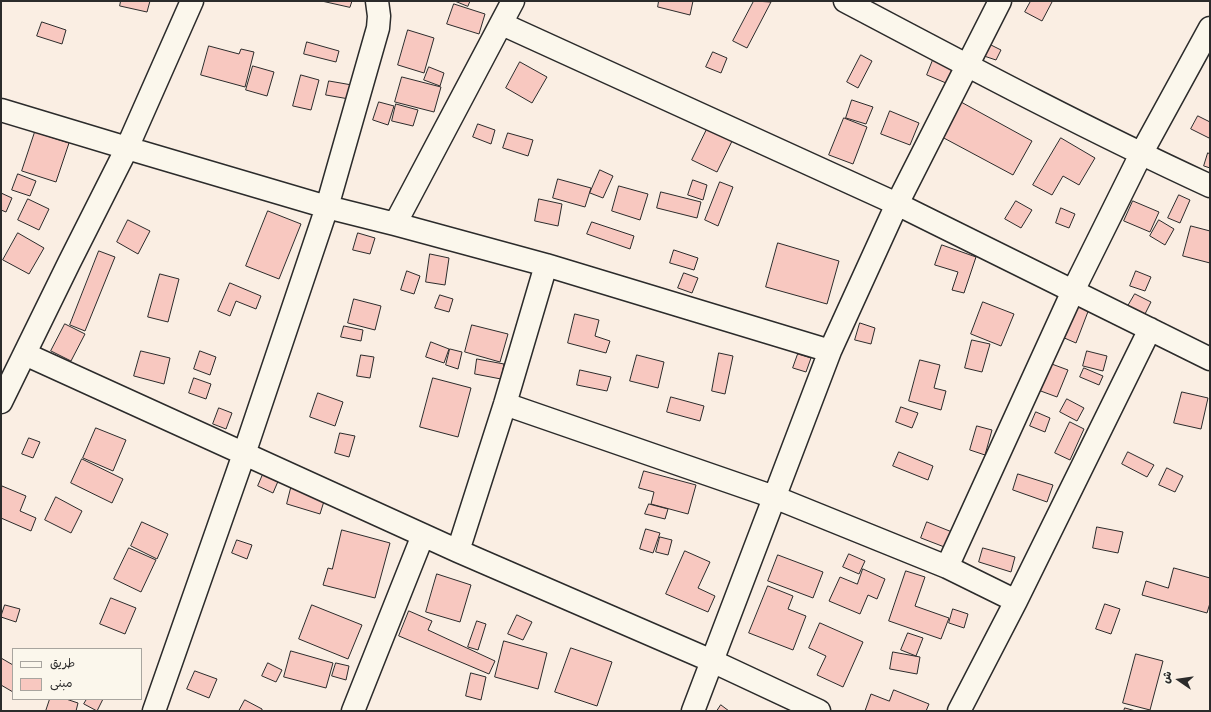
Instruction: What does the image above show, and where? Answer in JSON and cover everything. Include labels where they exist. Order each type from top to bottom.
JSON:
[{"type":"street","points":[[1,402],[127,148],[192,1]]},
{"type":"street","points":[[154,711],[244,454],[327,207],[378,28],[379,16],[377,1]]},
{"type":"street","points":[[395,224],[513,1]]},
{"type":"street","points":[[845,1],[968,66],[1141,154],[1210,186]]},
{"type":"street","points":[[693,711],[830,351],[897,204],[1000,1]]},
{"type":"street","points":[[502,24],[897,204],[1210,359]]},
{"type":"street","points":[[947,567],[1073,291],[1141,154],[1210,28]]},
{"type":"street","points":[[1,110],[327,207],[546,265],[830,351]]},
{"type":"street","points":[[458,551],[546,265]]},
{"type":"street","points":[[959,711],[1016,601],[1150,329]]},
{"type":"street","points":[[25,354],[458,551],[712,661],[819,711]]},
{"type":"street","points":[[504,404],[774,497],[947,567],[1016,601]]},
{"type":"street","points":[[353,711],[423,535]]},
{"type":"building","points":[[121,1],[150,1],[147,12],[120,6]]},
{"type":"building","points":[[322,1],[352,1],[350,7]]},
{"type":"building","points":[[455,1],[470,1],[468,6]]},
{"type":"building","points":[[659,1],[693,1],[690,15],[658,7]]},
{"type":"building","points":[[754,1],[771,2],[747,48],[733,41]]},
{"type":"building","points":[[1031,1],[1052,2],[1042,21],[1025,12]]},
{"type":"building","points":[[454,4],[485,14],[479,34],[447,24]]},
{"type":"building","points":[[42,22],[66,30],[62,44],[37,36]]},
{"type":"building","points":[[408,30],[434,38],[424,73],[398,65]]},
{"type":"building","points":[[307,42],[339,51],[336,62],[304,54]]},
{"type":"building","points":[[989,44],[1001,50],[996,60],[984,56]]},
{"type":"building","points":[[209,46],[239,54],[241,49],[254,52],[245,87],[201,75]]},
{"type":"building","points":[[713,52],[727,58],[721,73],[706,67]]},
{"type":"building","points":[[861,55],[872,61],[858,88],[847,82]]},
{"type":"building","points":[[935,55],[955,63],[946,83],[927,75]]},
{"type":"building","points":[[520,62],[547,77],[532,103],[506,88]]},
{"type":"building","points":[[253,66],[274,72],[267,96],[246,90]]},
{"type":"building","points":[[429,67],[444,73],[440,86],[424,80]]},
{"type":"building","points":[[301,75],[319,80],[311,110],[293,106]]},
{"type":"building","points":[[402,77],[441,87],[434,112],[395,102]]},
{"type":"building","points":[[329,81],[352,85],[349,99],[326,95]]},
{"type":"building","points":[[852,100],[873,107],[866,124],[846,118]]},
{"type":"building","points":[[379,102],[394,106],[388,125],[373,120]]},
{"type":"building","points":[[961,102],[1032,141],[1013,175],[942,137]]},
{"type":"building","points":[[396,104],[418,110],[413,126],[392,121]]},
{"type":"building","points":[[890,111],[919,123],[910,145],[881,134]]},
{"type":"building","points":[[1198,116],[1210,122],[1209,138],[1191,129]]},
{"type":"building","points":[[844,118],[867,127],[853,164],[829,155]]},
{"type":"building","points":[[710,123],[735,135],[717,172],[692,160]]},
{"type":"building","points":[[478,124],[495,130],[491,144],[473,137]]},
{"type":"building","points":[[35,132],[69,143],[56,182],[22,171]]},
{"type":"building","points":[[508,133],[533,140],[528,156],[503,148]]},
{"type":"building","points":[[1061,138],[1095,158],[1079,185],[1063,176],[1052,195],[1033,185]]},
{"type":"building","points":[[1208,153],[1210,154],[1210,168],[1204,166]]},
{"type":"building","points":[[600,170],[613,176],[603,198],[590,193]]},
{"type":"building","points":[[18,174],[36,181],[30,196],[12,190]]},
{"type":"building","points":[[558,179],[591,188],[585,207],[553,198]]},
{"type":"building","points":[[693,180],[707,185],[703,200],[688,195]]},
{"type":"building","points":[[720,182],[733,187],[718,226],[705,220]]},
{"type":"building","points":[[619,186],[648,194],[640,220],[612,211]]},
{"type":"building","points":[[661,192],[701,202],[697,218],[657,208]]},
{"type":"building","points":[[1,193],[12,198],[6,212],[1,210]]},
{"type":"building","points":[[1179,195],[1190,200],[1180,223],[1168,218]]},
{"type":"building","points":[[28,199],[49,209],[39,230],[18,220]]},
{"type":"building","points":[[539,199],[562,204],[558,226],[535,221]]},
{"type":"building","points":[[1016,201],[1032,210],[1021,228],[1005,219]]},
{"type":"building","points":[[1133,201],[1159,212],[1150,232],[1124,221]]},
{"type":"building","points":[[1061,208],[1075,214],[1069,228],[1056,223]]},
{"type":"building","points":[[268,211],[301,224],[279,279],[246,266]]},
{"type":"building","points":[[128,220],[150,231],[138,254],[117,242]]},
{"type":"building","points":[[1159,220],[1174,229],[1165,245],[1150,236]]},
{"type":"building","points":[[592,222],[634,236],[630,249],[587,234]]},
{"type":"building","points":[[1191,226],[1210,231],[1210,263],[1183,256]]},
{"type":"building","points":[[18,233],[44,248],[29,274],[3,260]]},
{"type":"building","points":[[358,233],[375,238],[370,254],[353,250]]},
{"type":"building","points":[[778,243],[839,261],[827,304],[766,287]]},
{"type":"building","points":[[942,245],[976,257],[964,293],[952,290],[958,272],[935,265]]},
{"type":"building","points":[[674,250],[698,258],[694,270],[670,263]]},
{"type":"building","points":[[99,251],[115,257],[85,331],[70,325]]},
{"type":"building","points":[[430,254],[449,258],[445,285],[426,282]]},
{"type":"building","points":[[407,271],[420,276],[414,294],[401,290]]},
{"type":"building","points":[[1136,271],[1151,277],[1145,291],[1130,286]]},
{"type":"building","points":[[684,273],[698,278],[692,293],[678,288]]},
{"type":"building","points":[[160,274],[179,279],[168,322],[148,317]]},
{"type":"building","points":[[230,283],[261,296],[256,309],[236,301],[230,316],[218,311]]},
{"type":"building","points":[[1135,294],[1151,302],[1145,314],[1128,306]]},
{"type":"building","points":[[440,295],[453,299],[449,312],[435,308]]},
{"type":"building","points":[[354,299],[381,306],[375,330],[348,323]]},
{"type":"building","points":[[983,302],[1014,314],[1001,346],[971,334]]},
{"type":"building","points":[[1075,304],[1089,309],[1076,343],[1062,337]]},
{"type":"building","points":[[575,314],[599,320],[595,336],[610,341],[606,353],[568,343]]},
{"type":"building","points":[[860,323],[875,328],[871,344],[855,340]]},
{"type":"building","points":[[65,324],[85,334],[71,361],[51,351]]},
{"type":"building","points":[[472,325],[508,334],[500,362],[465,352]]},
{"type":"building","points":[[344,326],[363,330],[361,341],[341,337]]},
{"type":"building","points":[[972,340],[990,344],[982,372],[965,368]]},
{"type":"building","points":[[431,342],[449,349],[444,363],[426,357]]},
{"type":"building","points":[[450,349],[462,352],[458,369],[446,365]]},
{"type":"building","points":[[141,351],[170,358],[164,384],[134,376]]},
{"type":"building","points":[[200,351],[216,357],[210,375],[194,369]]},
{"type":"building","points":[[1087,351],[1107,356],[1103,371],[1083,366]]},
{"type":"building","points":[[719,353],[733,356],[725,394],[712,391]]},
{"type":"building","points":[[798,354],[811,358],[806,372],[793,368]]},
{"type":"building","points":[[361,355],[374,357],[370,378],[357,376]]},
{"type":"building","points":[[637,355],[664,362],[658,388],[630,381]]},
{"type":"building","points":[[477,359],[504,364],[501,379],[475,374]]},
{"type":"building","points":[[920,360],[940,365],[934,388],[946,391],[941,410],[909,401]]},
{"type":"building","points":[[1049,363],[1068,370],[1057,397],[1038,390]]},
{"type":"building","points":[[1084,368],[1103,376],[1099,385],[1080,377]]},
{"type":"building","points":[[580,370],[611,377],[607,391],[577,385]]},
{"type":"building","points":[[194,378],[211,384],[206,399],[189,393]]},
{"type":"building","points":[[433,378],[471,388],[458,437],[420,427]]},
{"type":"building","points":[[1182,392],[1208,398],[1201,429],[1174,423]]},
{"type":"building","points":[[318,393],[343,402],[335,426],[310,417]]},
{"type":"building","points":[[671,397],[704,406],[700,421],[667,412]]},
{"type":"building","points":[[1067,399],[1084,408],[1077,421],[1060,412]]},
{"type":"building","points":[[901,407],[918,413],[912,428],[896,422]]},
{"type":"building","points":[[219,408],[232,413],[226,429],[213,424]]},
{"type":"building","points":[[1036,412],[1050,418],[1045,432],[1030,426]]},
{"type":"building","points":[[1070,422],[1084,429],[1070,460],[1055,453]]},
{"type":"building","points":[[977,426],[992,430],[985,455],[970,450]]},
{"type":"building","points":[[96,428],[126,440],[113,471],[83,458]]},
{"type":"building","points":[[340,433],[355,436],[349,457],[335,453]]},
{"type":"building","points":[[29,438],[40,442],[33,458],[22,454]]},
{"type":"building","points":[[899,452],[933,466],[928,480],[893,466]]},
{"type":"building","points":[[1128,452],[1154,465],[1147,477],[1122,464]]},
{"type":"building","points":[[82,459],[123,479],[112,503],[71,483]]},
{"type":"building","points":[[1167,468],[1183,476],[1175,492],[1159,485]]},
{"type":"building","points":[[644,471],[696,485],[688,514],[651,504],[654,492],[639,488]]},
{"type":"building","points":[[264,472],[279,479],[273,493],[258,486]]},
{"type":"building","points":[[1018,474],[1053,485],[1047,502],[1013,490]]},
{"type":"building","points":[[2,486],[26,496],[20,511],[36,518],[31,531],[1,518]]},
{"type":"building","points":[[291,488],[325,498],[320,514],[287,504]]},
{"type":"building","points":[[56,497],[82,511],[71,533],[45,520]]},
{"type":"building","points":[[649,504],[668,509],[665,519],[645,514]]},
{"type":"building","points":[[142,522],[168,534],[157,559],[131,546]]},
{"type":"building","points":[[927,522],[952,532],[947,548],[921,538]]},
{"type":"building","points":[[1097,527],[1123,532],[1118,553],[1093,548]]},
{"type":"building","points":[[646,529],[660,533],[653,553],[640,549]]},
{"type":"building","points":[[342,530],[390,543],[375,598],[323,585],[328,568],[332,569]]},
{"type":"building","points":[[660,537],[672,540],[668,555],[656,552]]},
{"type":"building","points":[[237,540],[252,545],[247,559],[232,553]]},
{"type":"building","points":[[129,548],[156,560],[141,592],[114,579]]},
{"type":"building","points":[[983,548],[1015,557],[1011,572],[979,562]]},
{"type":"building","points":[[685,551],[710,562],[698,588],[715,596],[708,612],[666,594]]},
{"type":"building","points":[[849,554],[865,561],[859,574],[843,567]]},
{"type":"building","points":[[778,555],[823,572],[813,598],[768,581]]},
{"type":"building","points":[[1174,568],[1210,578],[1210,603],[1207,613],[1142,595],[1146,581],[1168,588]]},
{"type":"building","points":[[863,569],[885,579],[877,599],[868,595],[860,614],[829,601],[840,577],[857,584]]},
{"type":"building","points":[[906,571],[925,577],[915,606],[949,618],[941,639],[889,621]]},
{"type":"building","points":[[437,574],[471,585],[460,622],[426,612]]},
{"type":"building","points":[[768,586],[793,596],[788,609],[806,616],[793,650],[749,633]]},
{"type":"building","points":[[111,598],[136,608],[125,634],[100,624]]},
{"type":"building","points":[[1105,604],[1120,609],[1111,634],[1096,629]]},
{"type":"building","points":[[5,605],[20,609],[16,622],[1,617]]},
{"type":"building","points":[[312,605],[362,625],[348,659],[299,639]]},
{"type":"building","points":[[953,609],[968,614],[964,628],[949,623]]},
{"type":"building","points":[[409,611],[432,621],[428,630],[495,661],[489,674],[399,636]]},
{"type":"building","points":[[517,615],[532,622],[523,640],[508,634]]},
{"type":"building","points":[[477,621],[486,624],[478,650],[468,647]]},
{"type":"building","points":[[820,623],[863,642],[843,687],[817,675],[826,656],[809,648]]},
{"type":"building","points":[[908,633],[923,638],[916,656],[901,650]]},
{"type":"building","points":[[504,641],[547,653],[538,689],[495,677]]},
{"type":"building","points":[[571,648],[612,662],[597,706],[555,692]]},
{"type":"building","points":[[291,651],[333,663],[326,688],[284,677]]},
{"type":"building","points":[[893,652],[920,657],[917,674],[890,669]]},
{"type":"building","points":[[1136,654],[1163,661],[1150,710],[1123,703]]},
{"type":"building","points":[[1,658],[12,664],[12,691],[1,685]]},
{"type":"building","points":[[268,663],[282,670],[276,682],[262,676]]},
{"type":"building","points":[[336,663],[349,666],[346,680],[332,676]]},
{"type":"building","points":[[195,671],[217,679],[209,698],[187,689]]},
{"type":"building","points":[[471,673],[486,677],[481,700],[466,696]]},
{"type":"building","points":[[894,690],[929,704],[926,711],[865,711],[871,694],[889,701]]},
{"type":"building","points":[[50,700],[69,700],[78,703],[76,711],[46,711]]},
{"type":"building","points":[[86,700],[102,700],[97,711],[84,704]]},
{"type":"building","points":[[245,700],[262,709],[262,711],[239,711]]},
{"type":"building","points":[[721,705],[729,711],[717,711]]},
{"type":"building","points":[[1125,708],[1136,711],[1124,711]]}]
